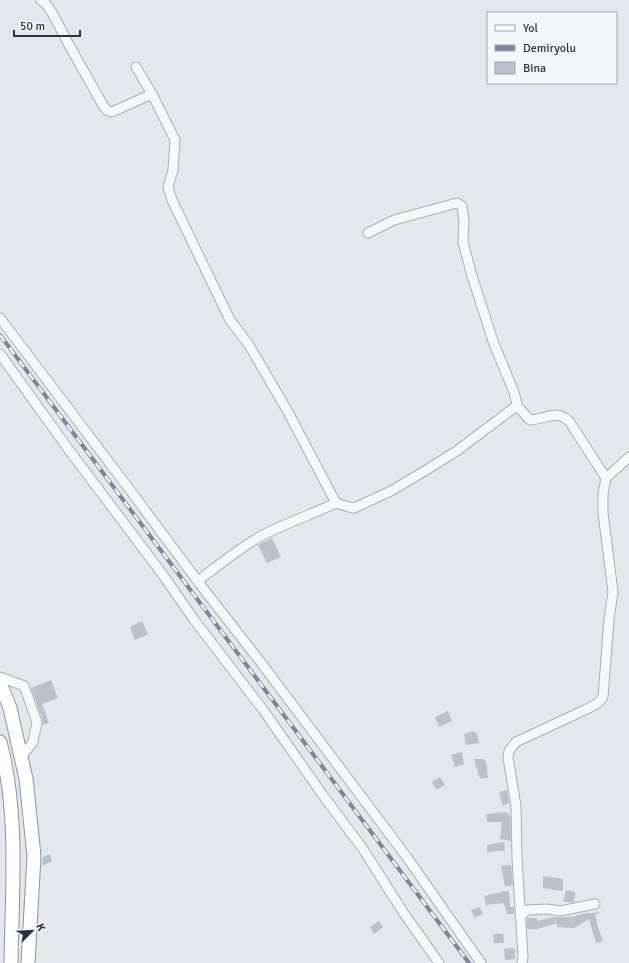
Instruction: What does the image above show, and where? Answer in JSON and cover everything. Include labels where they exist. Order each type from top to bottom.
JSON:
[{"type":"highway","points":[[0,683],[10,708],[26,779],[34,856],[28,963]]},
{"type":"highway","points":[[0,742],[5,759],[13,832],[11,963]]},
{"type":"street","points":[[41,0],[47,5],[54,16],[68,45],[108,111],[112,112],[152,94]]},
{"type":"street","points":[[136,67],[152,94],[175,140],[173,170],[168,187],[172,200],[230,320],[249,345],[288,412],[336,503]]},
{"type":"street","points":[[368,232],[394,220],[415,214],[457,203],[462,206],[464,221],[463,242],[472,276],[494,344],[514,392],[518,408]]},
{"type":"street","points":[[0,318],[406,856],[481,963]]},
{"type":"street","points":[[0,354],[69,450],[163,575],[195,621],[264,711],[322,794],[363,849],[403,912],[439,963]]},
{"type":"street","points":[[198,581],[215,567],[261,536],[336,503],[349,507],[359,507],[391,491],[458,450],[515,407],[520,408],[530,420],[555,415],[563,416],[569,422],[606,478]]},
{"type":"street","points":[[522,963],[523,957],[517,858],[516,806],[508,758],[509,750],[516,742],[589,708],[598,703],[603,697],[609,619],[613,592],[603,513],[603,494],[606,478],[629,457]]},
{"type":"street","points":[[0,677],[24,686],[37,722],[34,742],[21,757]]},
{"type":"street","points":[[520,917],[527,910],[560,910],[595,904]]},
{"type":"building","points":[[272,538],[281,557],[267,563],[258,545]]},
{"type":"building","points":[[142,621],[148,634],[135,640],[130,627]]},
{"type":"building","points":[[51,680],[58,698],[42,704],[49,723],[42,725],[43,720],[31,688]]},
{"type":"building","points":[[448,711],[452,721],[439,727],[435,717]]},
{"type":"building","points":[[474,731],[476,734],[477,733],[479,743],[466,745],[464,734]]},
{"type":"building","points":[[462,752],[464,764],[455,767],[451,755]]},
{"type":"building","points":[[474,759],[484,759],[486,762],[488,778],[480,779]]},
{"type":"building","points":[[440,777],[445,785],[436,790],[432,782]]},
{"type":"building","points":[[507,790],[509,803],[503,806],[499,792]]},
{"type":"building","points":[[506,812],[510,816],[511,841],[500,839],[502,822],[487,822],[486,814]]},
{"type":"building","points":[[504,842],[505,851],[487,853],[487,845]]},
{"type":"building","points":[[50,854],[52,861],[42,866],[43,857]]},
{"type":"building","points":[[511,865],[513,885],[505,887],[501,866]]},
{"type":"building","points":[[543,876],[563,879],[563,891],[543,888]]},
{"type":"building","points":[[566,890],[575,892],[574,902],[563,902]]},
{"type":"building","points":[[502,891],[509,891],[510,907],[514,907],[514,914],[507,914],[504,903],[486,905],[484,896]]},
{"type":"building","points":[[480,907],[483,914],[475,918],[471,910]]},
{"type":"building","points":[[601,912],[595,915],[603,941],[596,943],[589,919],[574,928],[557,927],[557,923],[537,929],[527,929],[527,918],[537,918],[537,921],[555,917],[573,917],[582,914]]},
{"type":"building","points":[[379,921],[383,927],[374,934],[370,927]]},
{"type":"building","points":[[493,934],[503,934],[504,943],[494,943]]},
{"type":"building","points":[[512,948],[515,950],[515,959],[505,960],[504,949]]},
{"type":"railway","points":[[0,335],[469,963]]}]
